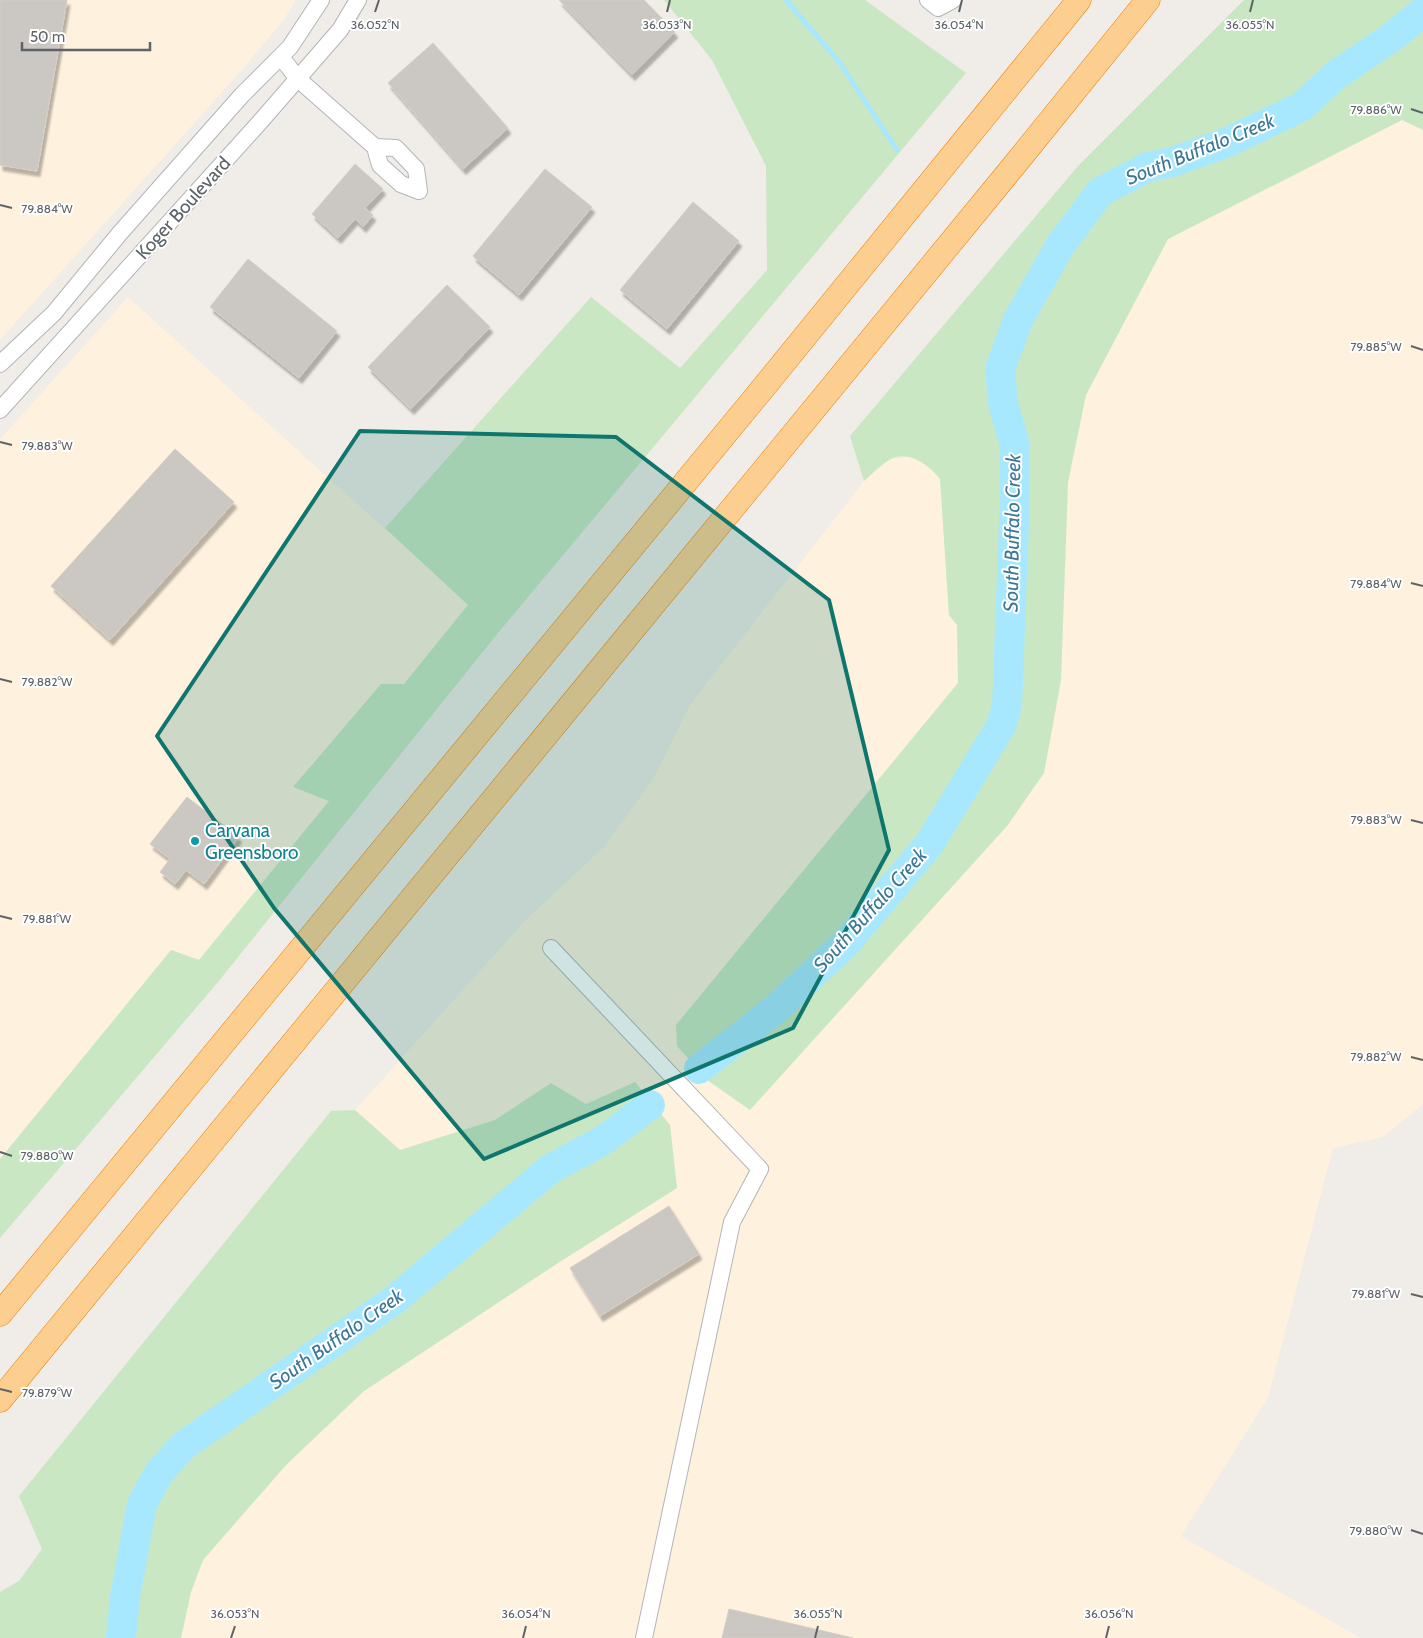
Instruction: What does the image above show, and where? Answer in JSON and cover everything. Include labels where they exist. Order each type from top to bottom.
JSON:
[{"type":"highway","points":[[0,1314],[759,393],[1079,0]]},
{"type":"highway","points":[[0,1400],[1148,0]]},
{"type":"street","name":"Koger Boulevard","points":[[0,364],[54,313],[120,233],[242,95],[290,47],[321,0]]},
{"type":"street","name":"Koger Boulevard","points":[[0,410],[177,216],[298,79],[340,30],[358,0]]},
{"type":"street","points":[[928,0],[938,8],[953,0]]},
{"type":"street","points":[[280,57],[298,79],[375,148]]},
{"type":"street","points":[[551,948],[760,1169],[732,1222],[644,1638]]},
{"type":"highlighted area","points":[[360,431],[616,437],[829,600],[889,850],[793,1028],[484,1159],[274,908],[157,736]]},
{"type":"shaded area","points":[[0,0],[296,0],[283,21],[241,71],[0,340]]},
{"type":"shaded area","points":[[1402,120],[1423,130],[1423,1104],[1383,1137],[1333,1148],[1268,1398],[1181,1536],[1361,1638],[181,1638],[191,1592],[203,1560],[286,1465],[364,1391],[558,1263],[677,1188],[635,1082],[586,1104],[551,1083],[495,1120],[400,1150],[355,1110],[525,921],[604,847],[654,778],[690,705],[864,481],[890,459],[911,457],[931,468],[940,479],[949,615],[957,625],[958,683],[676,1025],[677,1047],[710,1082],[750,1109],[1007,826],[1044,773],[1061,680],[1068,482],[1086,395],[1168,239]]},
{"type":"shaded area","points":[[128,297],[468,604],[404,684],[293,786],[329,801],[199,960],[171,950],[0,1159],[0,439]]},
{"type":"green space","points":[[664,0],[865,0],[966,73],[498,633],[218,982],[0,1238],[0,1159],[171,950],[199,960],[329,801],[293,787],[381,684],[404,684],[468,605],[385,528],[591,297],[680,368],[767,270],[766,166],[712,60]]},
{"type":"green space","points":[[1244,0],[1423,0],[1423,130],[1402,120],[1168,239],[1086,395],[1068,482],[1061,680],[1044,773],[1007,826],[750,1110],[710,1082],[677,1046],[676,1025],[958,683],[957,625],[949,615],[940,479],[918,460],[903,456],[889,460],[864,481],[850,436],[1078,166]]},
{"type":"green space","points":[[635,1082],[670,1125],[677,1188],[558,1263],[364,1391],[286,1465],[203,1560],[191,1592],[181,1638],[0,1638],[0,1592],[19,1581],[42,1549],[19,1496],[331,1111],[355,1110],[400,1150],[495,1120],[551,1083],[586,1104]]},
{"type":"building","points":[[0,0],[67,0],[37,171],[0,165]]},
{"type":"building","points":[[559,0],[644,0],[675,32],[632,75]]},
{"type":"building","points":[[433,43],[508,128],[463,169],[388,83]]},
{"type":"building","points":[[355,164],[383,189],[365,208],[373,215],[363,227],[355,219],[338,238],[312,214]]},
{"type":"building","points":[[545,169],[592,207],[519,295],[473,256]]},
{"type":"building","points":[[693,202],[739,241],[667,329],[620,290]]},
{"type":"building","points":[[248,259],[337,331],[299,378],[210,307]]},
{"type":"building","points":[[447,285],[490,327],[411,409],[368,367]]},
{"type":"building","points":[[175,449],[234,502],[110,640],[51,586]]},
{"type":"building","name":"Carvana Greensboro","points":[[187,797],[239,837],[204,884],[186,870],[175,884],[160,872],[170,859],[150,844]]},
{"type":"building","points":[[669,1206],[699,1254],[600,1316],[570,1268]]},
{"type":"building","points":[[729,1609],[853,1638],[722,1638]]},
{"type":"waterway","points":[[786,0],[840,63],[897,150]]},
{"type":"waterway","name":"South Buffalo Creek","points":[[699,1069],[777,1008],[847,942],[930,843],[1001,726],[1007,706],[1015,495],[1015,446],[1003,403],[1000,369],[1018,320],[1060,246],[1100,192],[1148,167],[1172,162],[1228,142],[1301,107],[1336,75],[1392,37],[1423,12]]},
{"type":"waterway","name":"South Buffalo Creek","points":[[121,1638],[125,1597],[142,1504],[159,1473],[184,1445],[393,1301],[550,1169],[602,1141],[650,1105]]},
{"type":"place","name":"Carvana Greensboro","points":[[195,841]]}]
